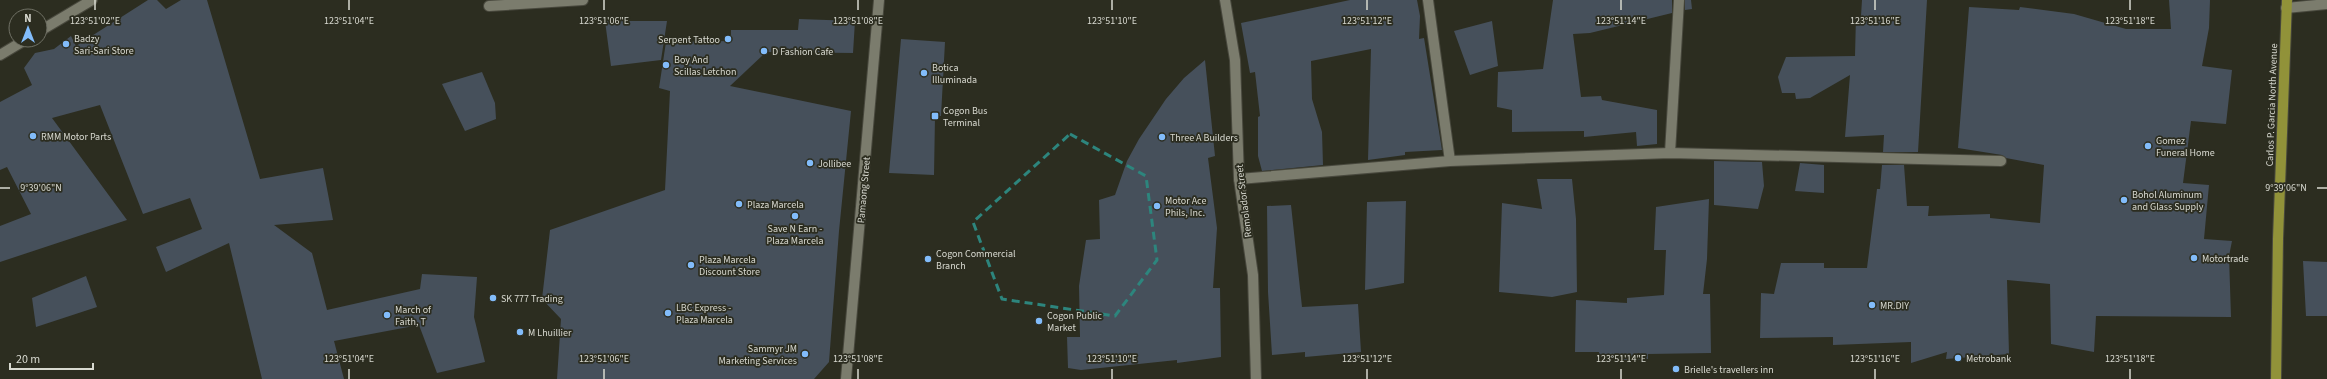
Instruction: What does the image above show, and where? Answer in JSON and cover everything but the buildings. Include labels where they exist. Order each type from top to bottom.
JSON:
[{"type":"main road","name":"Carlos P. Garcia North Avenue","points":[[2276,379],[2278,240],[2287,4]]},
{"type":"street","points":[[48,26],[90,0]]},
{"type":"street","points":[[489,6],[583,0]]},
{"type":"street","name":"Pamaong Street","points":[[846,379],[879,0]]},
{"type":"street","name":"Remolador Street","points":[[1225,0],[1235,60],[1239,180],[1253,276],[1256,379]]},
{"type":"street","points":[[1428,0],[1450,161]]},
{"type":"street","points":[[1670,153],[1679,0]]},
{"type":"street","points":[[2287,4],[2327,4]]},
{"type":"street","points":[[0,55],[12,48]]},
{"type":"street","points":[[1239,180],[1450,161],[1670,153],[2001,161]]},
{"type":"highlighted area","points":[[1070,134],[1146,176],[1157,260],[1115,316],[1002,299],[973,222]]},
{"type":"place","name":"Serpent Tattoo","points":[[728,39]]},
{"type":"place","name":"Badzy Sari-Sari Store","points":[[66,44]]},
{"type":"place","name":"D Fashion Cafe","points":[[764,51]]},
{"type":"place","name":"Boy And Scillas Letchon","points":[[666,65]]},
{"type":"place","name":"Botica Illuminada","points":[[924,73]]},
{"type":"place","name":"Cogon Bus Terminal","points":[[935,116]]},
{"type":"place","name":"RMM Motor Parts","points":[[33,136]]},
{"type":"place","name":"Three A Builders","points":[[1162,137]]},
{"type":"place","name":"Gomez Funeral Home","points":[[2148,146]]},
{"type":"place","name":"Jollibee","points":[[810,163]]},
{"type":"place","name":"Bohol Aluminum and Glass Supply","points":[[2124,200]]},
{"type":"place","name":"Plaza Marcela","points":[[739,204]]},
{"type":"place","name":"Motor Ace Phils, Inc.","points":[[1157,206]]},
{"type":"place","name":"Save N Earn - Plaza Marcela","points":[[795,216]]},
{"type":"place","name":"Motortrade","points":[[2194,258]]},
{"type":"place","name":"Cogon Commercial Branch","points":[[928,259]]},
{"type":"place","name":"Plaza Marcela Discount Store","points":[[691,265]]},
{"type":"place","name":"SK 777 Trading","points":[[493,298]]},
{"type":"place","name":"MR.DIY","points":[[1872,305]]},
{"type":"place","name":"LBC Express - Plaza Marcela","points":[[668,313]]},
{"type":"place","name":"March of Faith, T","points":[[387,315]]},
{"type":"place","name":"Cogon Public Market","points":[[1039,321]]},
{"type":"place","name":"M Lhuillier","points":[[520,332]]},
{"type":"place","name":"Sammyr JM Marketing Services","points":[[805,354]]},
{"type":"place","name":"Metrobank","points":[[1958,358]]},
{"type":"place","name":"Brielle's travellers inn","points":[[1676,369]]}]
